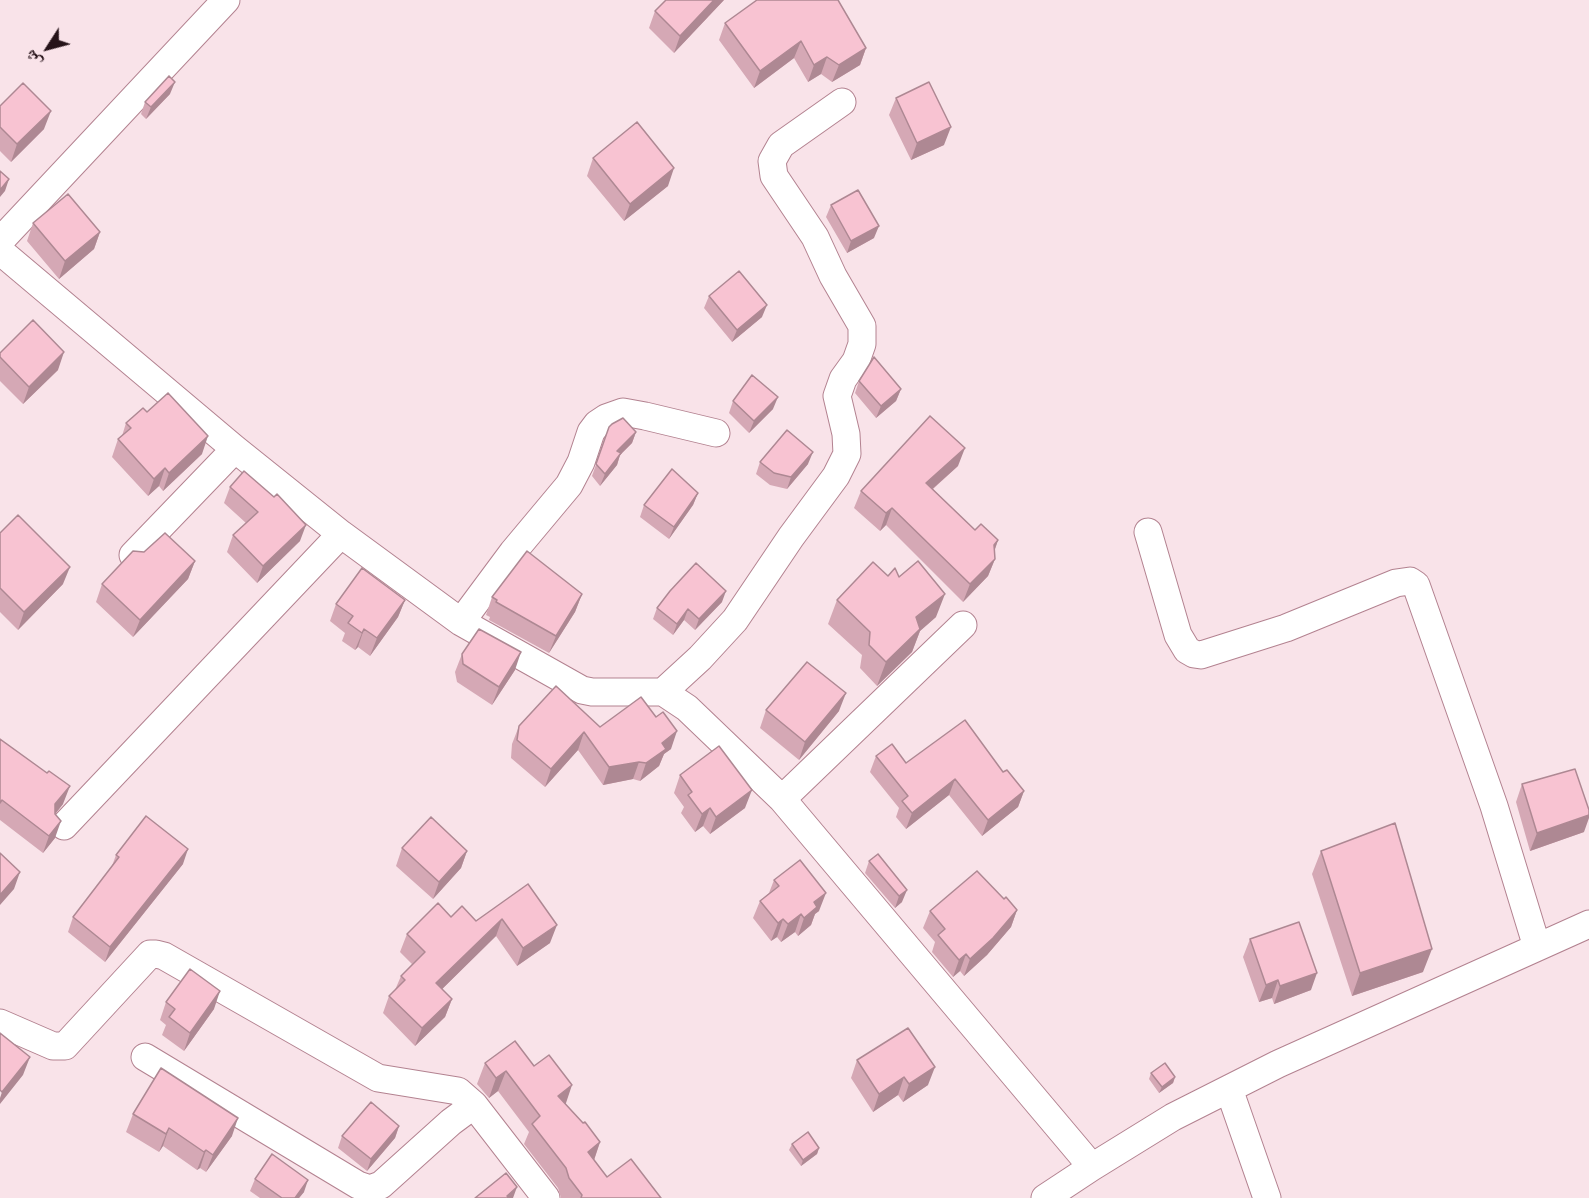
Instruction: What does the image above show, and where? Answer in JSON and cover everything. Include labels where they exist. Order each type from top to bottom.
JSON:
[{"type":"street","points":[[0,241],[226,0]]},
{"type":"street","points":[[663,692],[700,658],[735,620],[791,537],[836,476],[847,454],[846,434],[837,396],[843,379],[856,361],[862,344],[862,327],[833,276],[815,237],[774,176],[772,161],[781,145],[842,102]]},
{"type":"street","points":[[0,251],[235,449],[341,534],[461,622],[582,690],[663,692],[687,708],[782,799],[1092,1167]]},
{"type":"street","points":[[461,622],[513,552],[569,485],[581,462],[591,432],[597,424],[623,412],[716,433]]},
{"type":"street","points":[[134,555],[235,449]]},
{"type":"street","points":[[1148,532],[1178,635],[1187,650],[1194,654],[1201,655],[1286,628],[1396,583],[1410,580],[1416,585],[1494,806],[1538,947]]},
{"type":"street","points":[[64,826],[341,534]]},
{"type":"street","points":[[782,799],[963,625]]},
{"type":"street","points":[[1045,1198],[1173,1117],[1278,1064],[1589,924]]},
{"type":"street","points":[[0,1023],[53,1046],[65,1046],[150,954],[164,956],[378,1078],[458,1091],[474,1105],[546,1198]]},
{"type":"street","points":[[145,1057],[370,1190],[381,1185],[451,1122],[474,1105]]},
{"type":"street","points":[[1229,1089],[1267,1198]]},
{"type":"building","points":[[666,0],[714,0],[680,36],[655,11]]},
{"type":"building","points":[[757,0],[838,0],[866,48],[839,65],[827,57],[814,65],[801,41],[760,71],[725,23]]},
{"type":"building","points":[[169,76],[175,82],[151,107],[145,102]]},
{"type":"building","points":[[929,82],[951,127],[917,143],[896,98]]},
{"type":"building","points":[[23,83],[51,111],[17,144],[0,127],[0,106]]},
{"type":"building","points":[[637,122],[674,168],[630,204],[593,158]]},
{"type":"building","points":[[0,171],[9,179],[0,190]]},
{"type":"building","points":[[858,190],[879,226],[851,241],[831,205]]},
{"type":"building","points":[[68,194],[100,232],[65,261],[33,223]]},
{"type":"building","points":[[739,271],[767,305],[737,330],[709,296]]},
{"type":"building","points":[[33,320],[64,352],[29,387],[0,357],[0,353]]},
{"type":"building","points":[[874,357],[901,389],[881,406],[859,381]]},
{"type":"building","points":[[752,375],[778,397],[754,421],[733,401]]},
{"type":"building","points":[[168,393],[208,436],[169,473],[165,468],[154,479],[118,439],[131,428],[126,423],[143,408],[147,412]]},
{"type":"building","points":[[930,416],[965,448],[926,483],[975,530],[981,524],[998,540],[994,545],[995,559],[970,584],[892,508],[886,513],[861,491]]},
{"type":"building","points":[[623,418],[636,432],[617,451],[621,453],[605,474],[596,464],[609,427]]},
{"type":"building","points":[[787,430],[813,452],[791,477],[774,473],[760,462]]},
{"type":"building","points":[[672,469],[698,493],[674,527],[644,505]]},
{"type":"building","points":[[244,471],[274,497],[277,494],[306,525],[263,566],[233,535],[258,512],[230,487]]},
{"type":"building","points":[[18,515],[70,567],[24,612],[0,588],[0,533]]},
{"type":"building","points":[[165,533],[195,561],[140,620],[102,584],[133,551],[144,552]]},
{"type":"building","points":[[527,551],[582,594],[556,636],[496,602],[497,600],[492,597]]},
{"type":"building","points":[[918,561],[945,594],[916,617],[920,629],[886,662],[869,645],[870,632],[837,600],[873,562],[888,576],[895,568],[899,577]]},
{"type":"building","points":[[696,563],[726,591],[699,619],[688,609],[677,624],[657,608]]},
{"type":"building","points":[[362,568],[405,600],[377,638],[364,629],[362,633],[348,623],[353,616],[336,604]]},
{"type":"building","points":[[479,629],[521,652],[499,687],[463,664],[462,654]]},
{"type":"building","points":[[807,662],[846,693],[805,742],[766,710]]},
{"type":"building","points":[[556,686],[600,727],[641,697],[656,717],[663,712],[677,731],[662,743],[666,749],[646,763],[609,767],[584,732],[551,769],[517,740],[519,726]]},
{"type":"building","points":[[965,720],[1003,772],[1007,770],[1024,791],[988,820],[955,779],[912,813],[902,801],[908,796],[876,756],[892,744],[906,763]]},
{"type":"building","points":[[0,739],[47,773],[49,771],[70,786],[55,804],[55,814],[61,821],[49,836],[2,800],[0,803]]},
{"type":"building","points":[[719,746],[752,790],[716,817],[710,808],[702,814],[688,795],[692,792],[680,775]]},
{"type":"building","points":[[1575,769],[1589,815],[1537,833],[1522,784]]},
{"type":"building","points":[[146,816],[188,849],[110,947],[73,917],[119,857],[116,855]]},
{"type":"building","points":[[431,817],[467,851],[439,882],[402,848]]},
{"type":"building","points":[[1395,823],[1432,949],[1360,973],[1321,851]]},
{"type":"building","points":[[0,853],[20,872],[0,895]]},
{"type":"building","points":[[878,854],[907,890],[899,896],[869,861]]},
{"type":"building","points":[[800,860],[826,893],[814,902],[817,907],[804,918],[801,914],[788,924],[783,919],[778,923],[760,901],[779,886],[774,880]]},
{"type":"building","points":[[977,871],[1017,910],[993,938],[970,959],[966,954],[959,960],[938,935],[945,929],[930,911]]},
{"type":"building","points":[[528,884],[557,925],[523,948],[502,919],[436,983],[452,999],[422,1028],[389,996],[405,980],[401,976],[425,952],[407,934],[438,903],[451,917],[462,906],[476,921]]},
{"type":"building","points":[[1299,922],[1317,973],[1280,986],[1278,980],[1266,985],[1250,939]]},
{"type":"building","points":[[190,969],[220,991],[190,1033],[169,1017],[175,1009],[166,1002]]},
{"type":"building","points":[[908,1028],[935,1067],[909,1084],[904,1077],[879,1094],[857,1060]]},
{"type":"building","points":[[0,1033],[30,1057],[2,1092],[0,1090]]},
{"type":"building","points":[[515,1041],[534,1066],[549,1055],[572,1085],[558,1096],[583,1123],[585,1122],[600,1142],[588,1152],[607,1177],[631,1159],[661,1198],[581,1198],[582,1195],[569,1178],[566,1168],[532,1124],[540,1116],[506,1071],[496,1078],[485,1063]]},
{"type":"building","points":[[1165,1063],[1175,1077],[1162,1087],[1151,1073]]},
{"type":"building","points":[[161,1068],[238,1118],[213,1155],[206,1150],[204,1152],[169,1128],[166,1134],[133,1114]]},
{"type":"building","points":[[371,1102],[399,1126],[371,1159],[342,1136]]},
{"type":"building","points":[[808,1132],[819,1148],[803,1160],[792,1144]]},
{"type":"building","points":[[272,1154],[308,1180],[295,1198],[282,1198],[255,1179]]},
{"type":"building","points":[[506,1173],[517,1187],[507,1196],[509,1198],[475,1198]]}]
